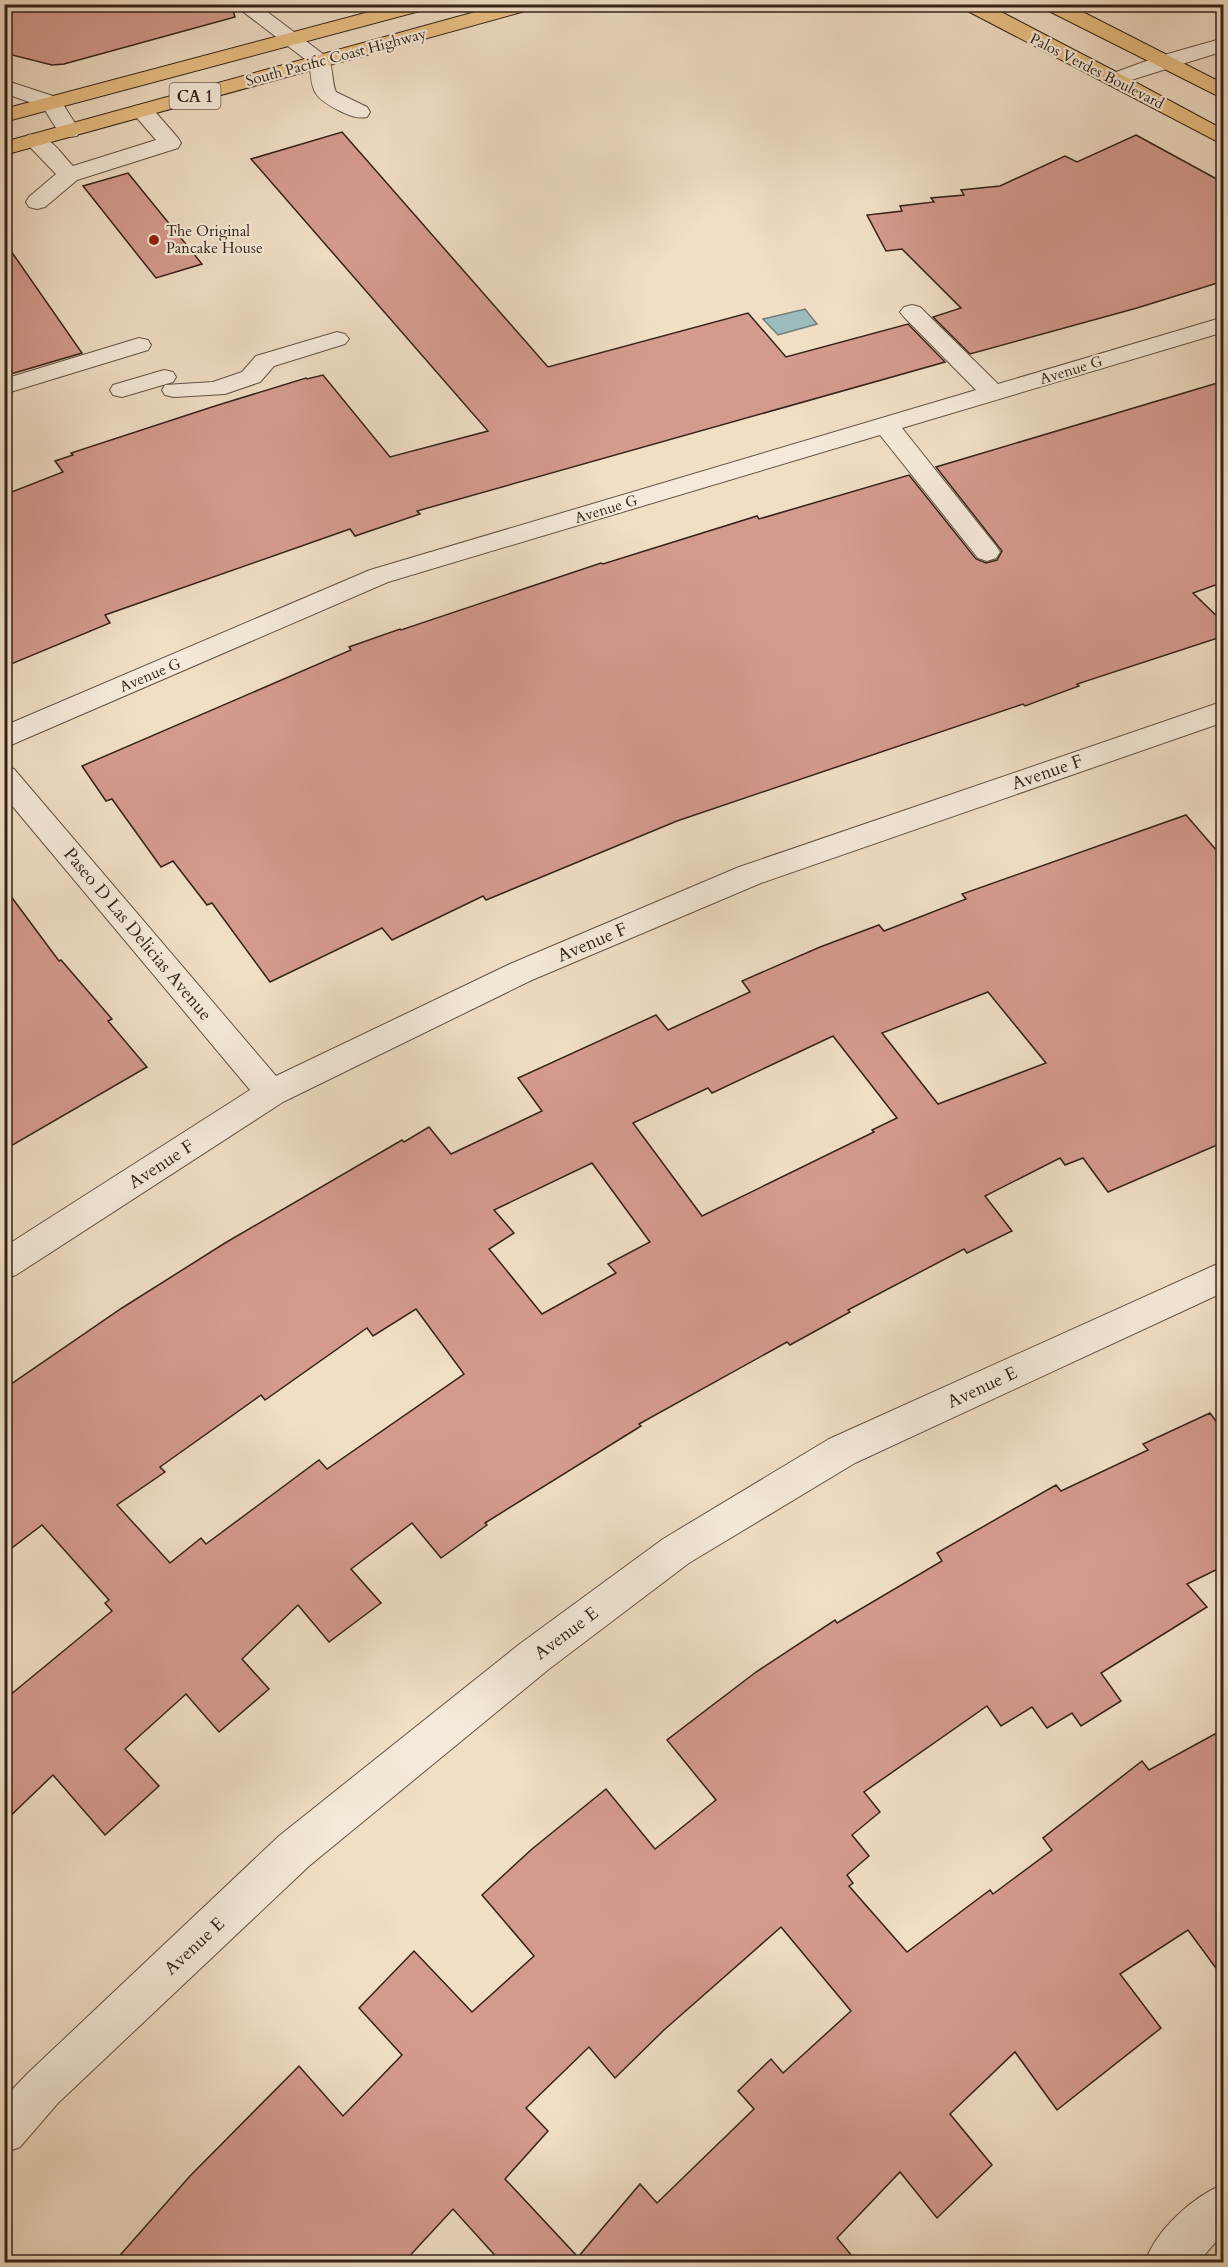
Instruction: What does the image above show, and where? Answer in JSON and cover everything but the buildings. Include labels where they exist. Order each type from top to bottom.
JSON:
[{"type":"main road","name":"South Pacific Coast Highway","points":[[4,149],[529,4]]},
{"type":"main road","name":"Palos Verdes Boulevard","points":[[969,4],[1115,79],[1224,139]]},
{"type":"main road","points":[[1050,4],[1224,93]]},
{"type":"main road","name":"South Pacific Coast Highway","points":[[4,116],[423,5]]},
{"type":"street","points":[[243,4],[320,62],[321,82],[327,96],[359,112]]},
{"type":"street","points":[[1115,79],[1164,61],[1224,44]]},
{"type":"street","points":[[4,86],[51,103],[69,131]]},
{"type":"street","points":[[37,202],[69,175],[170,143],[142,111]]},
{"type":"street","points":[[36,140],[69,175]]},
{"type":"street","points":[[912,312],[993,393]]},
{"type":"street","name":"Avenue G","points":[[4,738],[379,576],[1224,324]]},
{"type":"street","points":[[122,390],[169,383],[216,388],[251,377],[265,361],[337,339]]},
{"type":"street","points":[[4,387],[139,345]]},
{"type":"street","points":[[886,425],[987,552]]},
{"type":"street","name":"Avenue F","points":[[4,1265],[270,1093],[521,972],[750,875],[1224,711]]},
{"type":"street","name":"Paseo D Las Delicias Avenue","points":[[4,776],[270,1093]]},
{"type":"street","name":"Avenue E","points":[[4,2132],[44,2088],[294,1851],[535,1656],[676,1551],[842,1451],[1224,1276]]},
{"type":"street","points":[[1168,2262],[1206,2218],[1224,2206]]},
{"type":"water","points":[[805,309],[817,324],[778,335],[763,319]]},
{"type":"place","name":"The Original Pancake House","points":[[154,240]]}]
